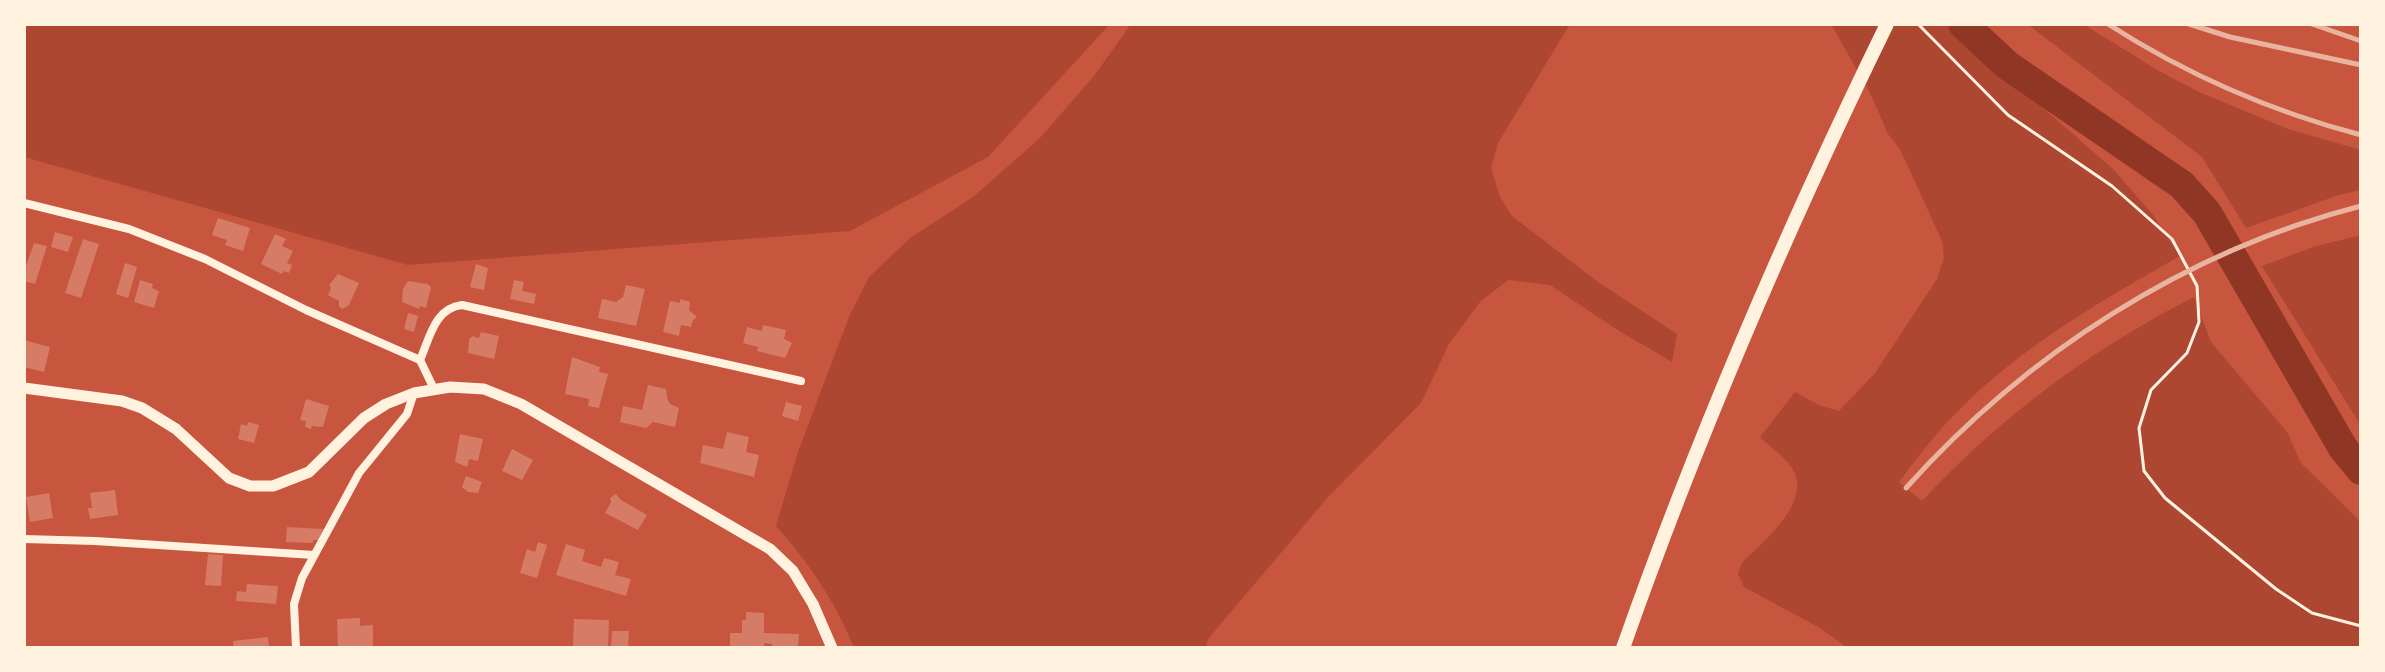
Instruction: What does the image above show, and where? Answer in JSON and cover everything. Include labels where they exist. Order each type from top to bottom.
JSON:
[{"type":"main road","points":[[1623,648],[1654,560],[1767,284],[1887,24]]},
{"type":"street","points":[[24,203],[129,229],[205,259],[306,310],[420,360],[434,389]]},
{"type":"street","points":[[420,360],[442,312],[450,306],[462,305],[801,381]]},
{"type":"street","points":[[24,388],[122,401],[142,408],[176,429],[229,478],[250,486],[273,486],[309,472],[364,418],[386,404],[434,389],[484,389],[521,404],[770,549],[793,571],[813,604],[832,648]]},
{"type":"street","points":[[296,648],[294,604],[302,578],[359,473],[407,414],[414,393]]},
{"type":"street","points":[[24,539],[314,555]]},
{"type":"path","points":[[1918,24],[2008,115],[2112,186],[2172,239],[2197,286],[2199,322],[2187,353],[2151,390],[2139,428],[2144,471],[2165,498],[2276,589],[2312,613],[2361,626]]},
{"type":"shaded area","points":[[24,24],[1110,24],[988,157],[850,231],[408,265],[24,157]]},
{"type":"shaded area","points":[[1131,24],[1570,24],[1498,143],[1491,168],[1500,197],[1512,216],[1598,282],[1677,334],[1672,362],[1550,285],[1508,280],[1480,302],[1449,344],[1421,403],[1329,496],[1208,639],[1206,648],[854,648],[821,584],[776,526],[798,452],[849,317],[869,277],[910,238],[973,197],[1039,139],[1094,76]]},
{"type":"shaded area","points":[[1831,24],[1947,24],[2113,169],[2153,215],[2180,256],[2092,308],[2008,366],[1950,419],[1899,482],[1922,501],[1983,441],[2049,387],[2120,339],[2194,297],[2211,342],[2287,432],[2301,463],[2361,522],[2361,648],[1848,648],[1820,628],[1744,587],[1738,574],[1741,564],[1783,520],[1796,494],[1797,481],[1792,468],[1760,437],[1795,392],[1819,405],[1839,411],[1875,373],[1937,279],[1944,258],[1942,241],[1900,149],[1888,134],[1870,93]]},
{"type":"shaded area","points":[[2027,24],[2083,24],[2199,92],[2288,129],[2361,150],[2361,190],[2246,228],[2202,157]]},
{"type":"shaded area","points":[[2361,235],[2361,426],[2262,266],[2313,247]]},
{"type":"building","points":[[218,218],[250,228],[243,251],[225,245],[227,240],[212,235]]},
{"type":"building","points":[[55,232],[73,237],[68,252],[51,247]]},
{"type":"building","points":[[275,234],[286,239],[282,246],[293,251],[287,263],[292,265],[289,273],[284,271],[282,274],[261,264]]},
{"type":"building","points":[[83,239],[99,244],[81,298],[65,293]]},
{"type":"building","points":[[34,243],[47,246],[35,284],[24,281]]},
{"type":"building","points":[[125,263],[137,267],[128,298],[116,294]]},
{"type":"building","points":[[476,264],[488,268],[484,290],[470,287]]},
{"type":"building","points":[[338,274],[359,283],[349,305],[343,309],[339,307],[339,301],[328,295],[329,285]]},
{"type":"building","points":[[140,280],[153,284],[152,288],[159,291],[154,308],[134,302]]},
{"type":"building","points":[[514,280],[524,282],[522,291],[536,294],[534,304],[510,299]]},
{"type":"building","points":[[408,281],[431,287],[426,308],[420,306],[419,309],[402,302],[403,289]]},
{"type":"building","points":[[626,285],[645,289],[636,326],[598,318],[602,299],[616,302],[623,297]]},
{"type":"building","points":[[680,299],[690,302],[689,310],[697,317],[691,327],[681,325],[679,336],[663,332],[670,301],[680,303]]},
{"type":"building","points":[[408,313],[418,316],[414,332],[404,329]]},
{"type":"building","points":[[763,325],[786,330],[784,339],[792,343],[785,358],[757,351],[758,347],[743,343],[747,327],[762,331]]},
{"type":"building","points":[[481,332],[499,336],[494,359],[468,353],[469,339],[473,336],[479,338]]},
{"type":"building","points":[[24,340],[50,347],[44,372],[24,367]]},
{"type":"building","points":[[572,357],[600,367],[599,372],[608,374],[599,408],[588,406],[589,399],[565,394]]},
{"type":"building","points":[[648,385],[666,389],[670,404],[679,408],[675,427],[653,422],[646,428],[620,422],[623,406],[642,410]]},
{"type":"building","points":[[306,399],[329,406],[323,427],[312,426],[311,429],[305,427],[306,421],[300,420]]},
{"type":"building","points":[[786,402],[802,406],[798,421],[782,416]]},
{"type":"building","points":[[248,422],[259,425],[254,443],[238,439],[241,424],[247,426]]},
{"type":"building","points":[[727,432],[749,437],[746,452],[759,455],[754,477],[700,463],[703,445],[723,449]]},
{"type":"building","points":[[460,434],[483,439],[478,461],[469,459],[467,467],[455,462]]},
{"type":"building","points":[[512,449],[533,460],[522,480],[502,471]]},
{"type":"building","points":[[466,476],[482,482],[478,493],[468,492],[462,487]]},
{"type":"building","points":[[115,490],[118,515],[90,519],[90,493]]},
{"type":"building","points":[[49,493],[53,518],[30,522],[26,497]]},
{"type":"building","points":[[616,494],[647,515],[638,530],[605,513],[610,498]]},
{"type":"building","points":[[287,527],[323,529],[319,540],[313,540],[313,543],[286,542]]},
{"type":"building","points":[[538,542],[547,545],[537,578],[520,573],[527,549],[535,552]]},
{"type":"building","points":[[566,544],[585,550],[582,561],[601,567],[604,558],[619,562],[615,575],[631,579],[626,596],[556,575]]},
{"type":"building","points":[[208,554],[223,555],[221,586],[205,585]]},
{"type":"building","points":[[247,584],[278,586],[276,604],[236,601],[237,591],[246,592]]},
{"type":"building","points":[[746,612],[764,613],[764,633],[799,634],[798,648],[772,648],[772,644],[764,643],[764,648],[730,648],[730,633],[742,633],[742,620],[746,620]]},
{"type":"building","points":[[360,618],[360,626],[373,625],[373,647],[338,648],[337,619]]},
{"type":"building","points":[[574,619],[609,620],[608,647],[573,646]]},
{"type":"building","points":[[612,631],[629,631],[628,648],[611,648]]},
{"type":"building","points":[[268,637],[269,648],[234,648],[233,641]]},
{"type":"waterway","points":[[1963,24],[2007,65],[2182,185],[2207,213],[2343,448],[2361,470]]},
{"type":"waterway","points":[[2343,448],[2361,446]]},
{"type":"railway","points":[[2108,24],[2230,90],[2294,115],[2361,135]]},
{"type":"railway","points":[[2189,24],[2230,37],[2361,65]]},
{"type":"railway","points":[[2312,24],[2361,41]]},
{"type":"railway","points":[[1906,488],[1953,439],[2003,394],[2056,352],[2112,314],[2171,280],[2233,250],[2361,206]]}]
